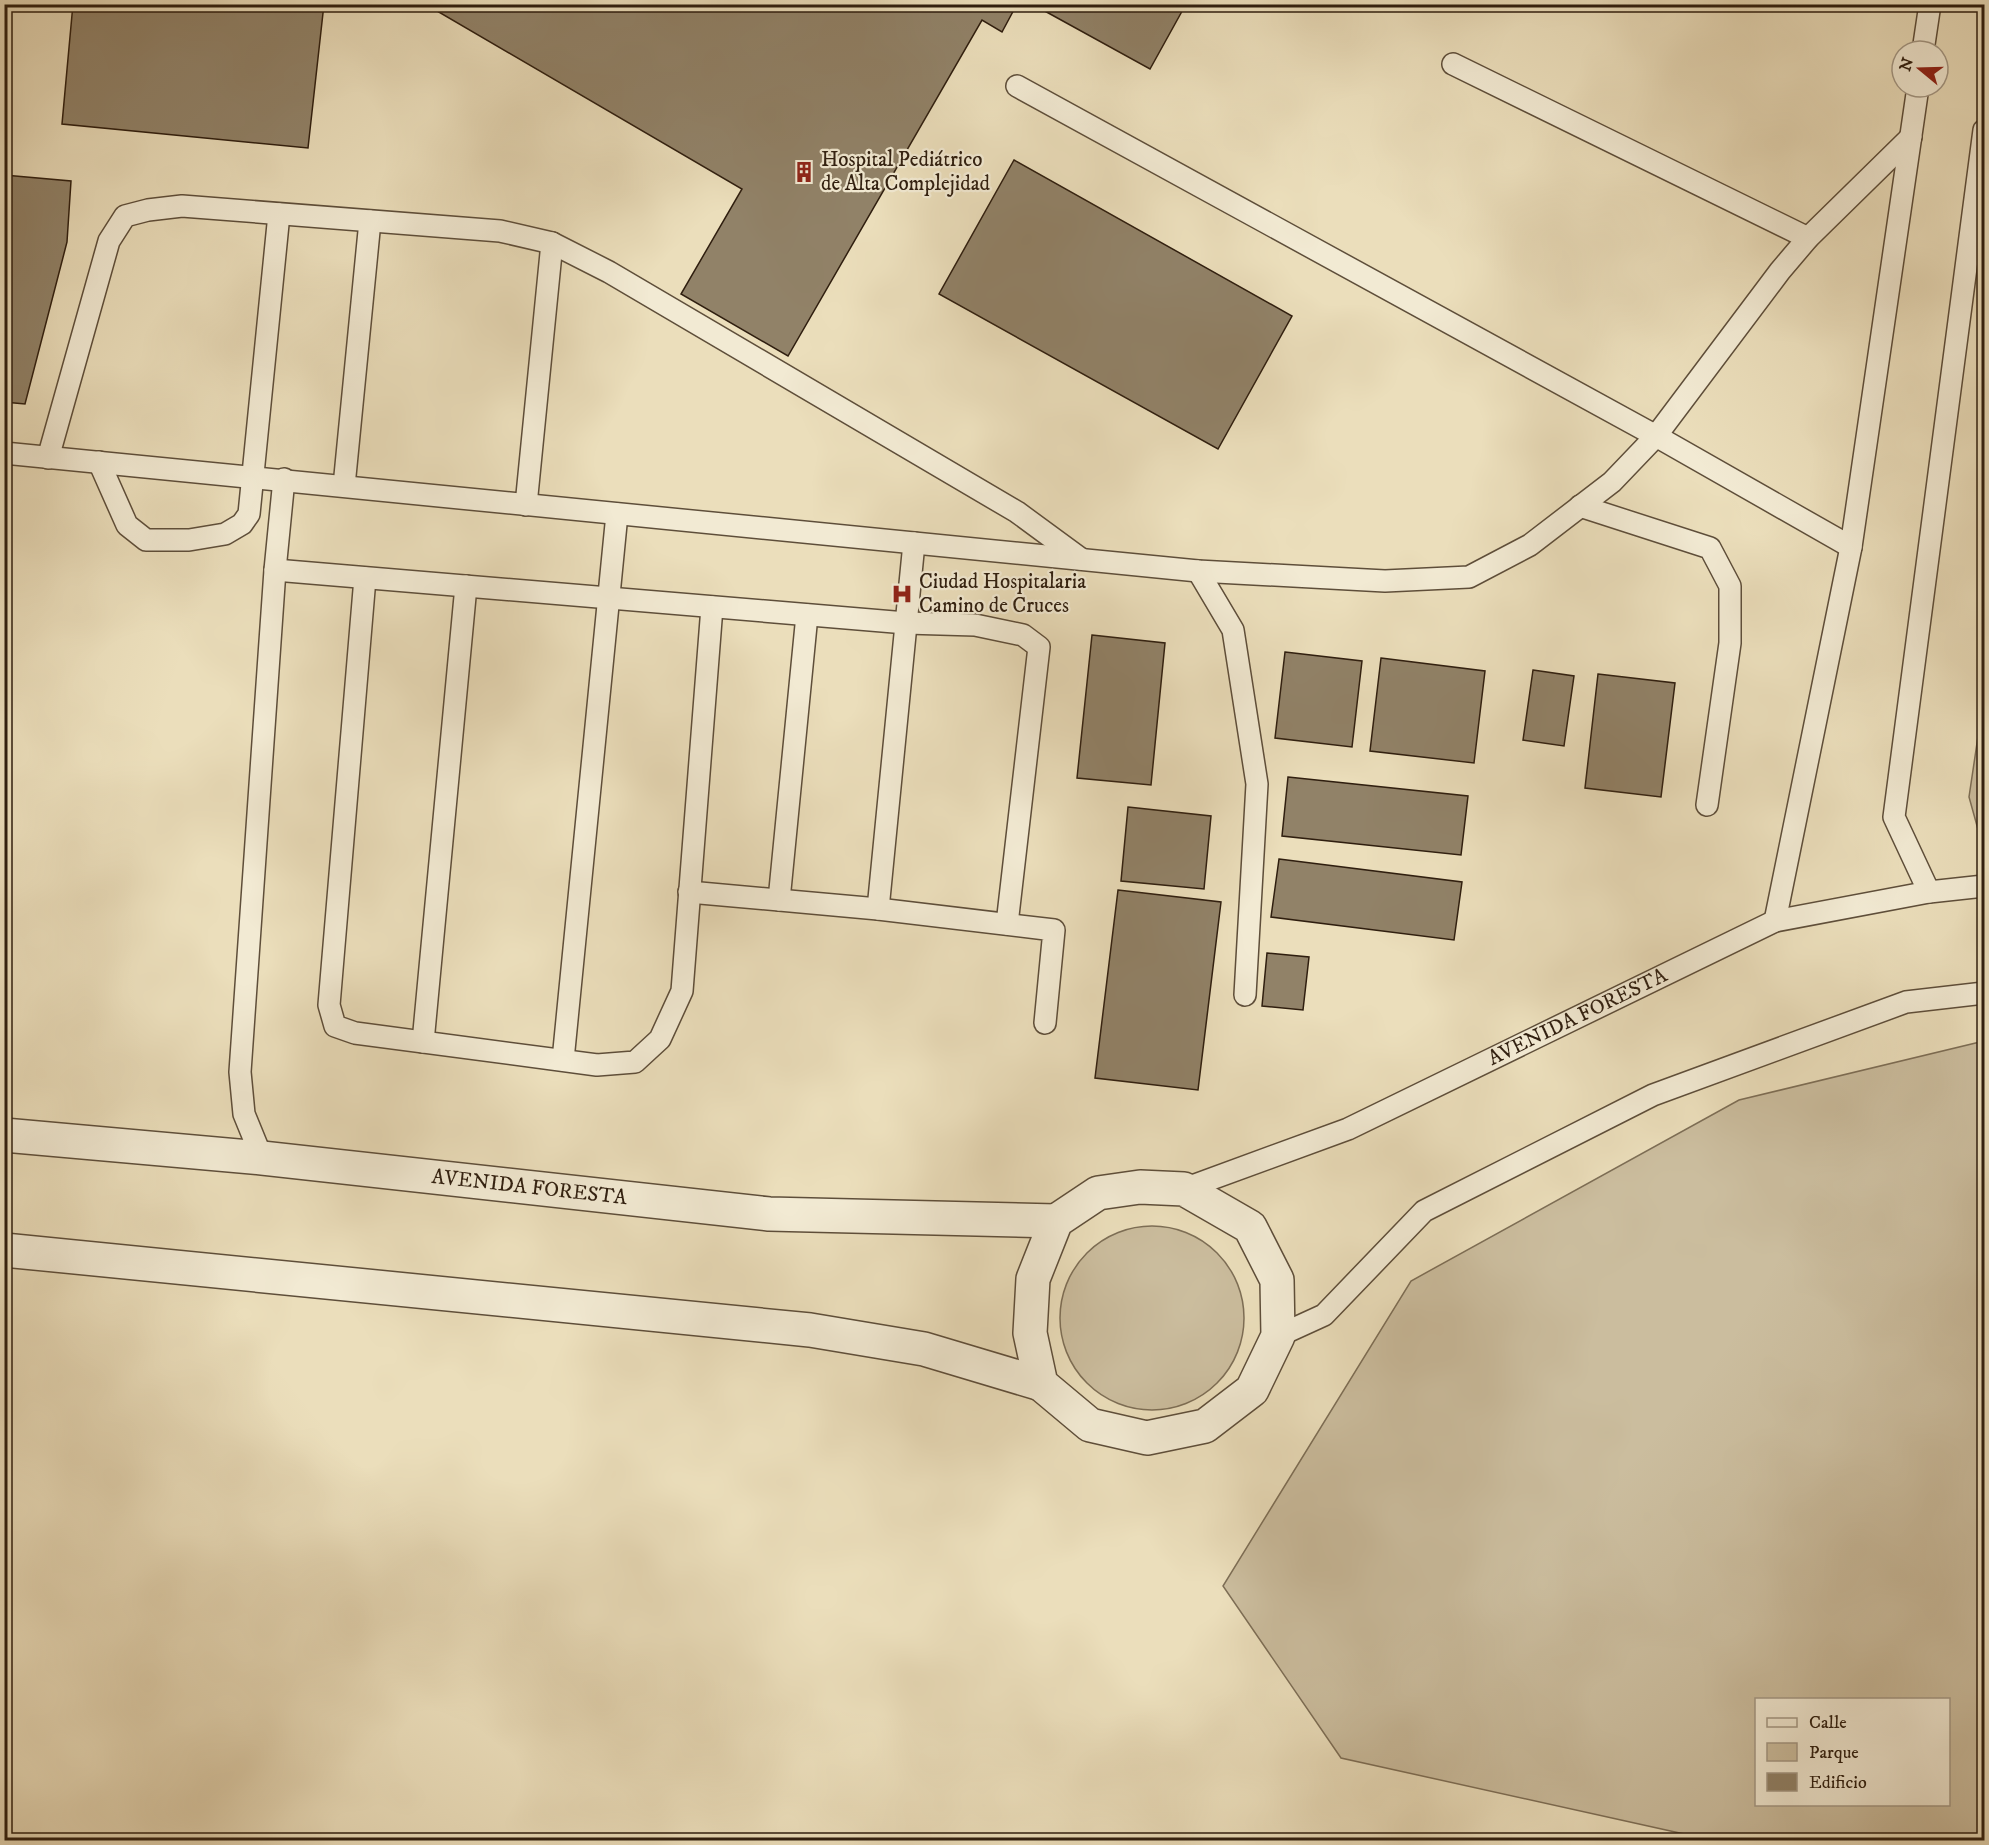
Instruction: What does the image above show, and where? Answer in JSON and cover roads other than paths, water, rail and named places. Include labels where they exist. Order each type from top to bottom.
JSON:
[{"type":"street","name":"AVENIDA FORESTA","points":[[4,1135],[262,1158],[769,1214],[1056,1221]]},
{"type":"street","points":[[4,1250],[810,1330],[924,1349],[1041,1384],[1090,1425],[1147,1438],[1205,1426],[1252,1390],[1278,1336],[1277,1280],[1250,1227],[1184,1189],[1140,1187],[1098,1193],[1056,1221],[1033,1279],[1030,1334],[1041,1384]]},
{"type":"lane","points":[[1925,39],[1930,4]]},
{"type":"lane","points":[[1453,64],[1808,238]]},
{"type":"lane","points":[[1017,86],[1656,436],[1851,547]]},
{"type":"lane","points":[[1775,921],[1851,547],[1916,99]]},
{"type":"lane","points":[[1929,892],[1894,817],[1984,130]]},
{"type":"lane","points":[[4,453],[1198,571],[1385,581],[1469,577],[1530,545],[1612,482],[1656,436],[1780,271],[1808,238],[1911,137]]},
{"type":"lane","points":[[48,458],[109,241],[125,216],[148,210],[182,206],[500,231],[552,243],[609,272],[1017,512],[1082,560]]},
{"type":"lane","points":[[99,462],[127,525],[146,540],[189,540],[225,534],[242,524],[249,514],[279,214]]},
{"type":"lane","points":[[344,486],[370,221]]},
{"type":"lane","points":[[526,505],[552,243]]},
{"type":"lane","points":[[262,1158],[244,1113],[240,1072],[275,570],[284,479]]},
{"type":"lane","points":[[1580,506],[1710,548],[1730,586],[1730,643],[1707,805]]},
{"type":"lane","points":[[563,1060],[617,514]]},
{"type":"lane","points":[[878,909],[914,543]]},
{"type":"lane","points":[[275,570],[906,623],[975,626],[1023,635],[1039,647],[1007,924]]},
{"type":"lane","points":[[1198,571],[1233,630],[1257,784],[1245,994]]},
{"type":"lane","points":[[365,578],[329,1005],[335,1026],[355,1033],[597,1065],[635,1062],[660,1039],[682,991],[712,607]]},
{"type":"lane","points":[[423,1042],[466,586]]},
{"type":"lane","points":[[778,900],[807,615]]},
{"type":"lane","name":"AVENIDA FORESTA","points":[[1184,1189],[1348,1129],[1775,921],[1929,892],[1984,886]]},
{"type":"lane","points":[[690,892],[878,909],[1054,930],[1045,1023]]},
{"type":"lane","points":[[1278,1336],[1324,1315],[1424,1211],[1653,1095],[1906,1002],[1984,993]]},
{"type":"place","name":"Hospital Pediátrico de Alta Complejidad","points":[[804,172]]},
{"type":"place","name":"Ciudad Hospitalaria Camino de Cruces","points":[[902,594]]}]
